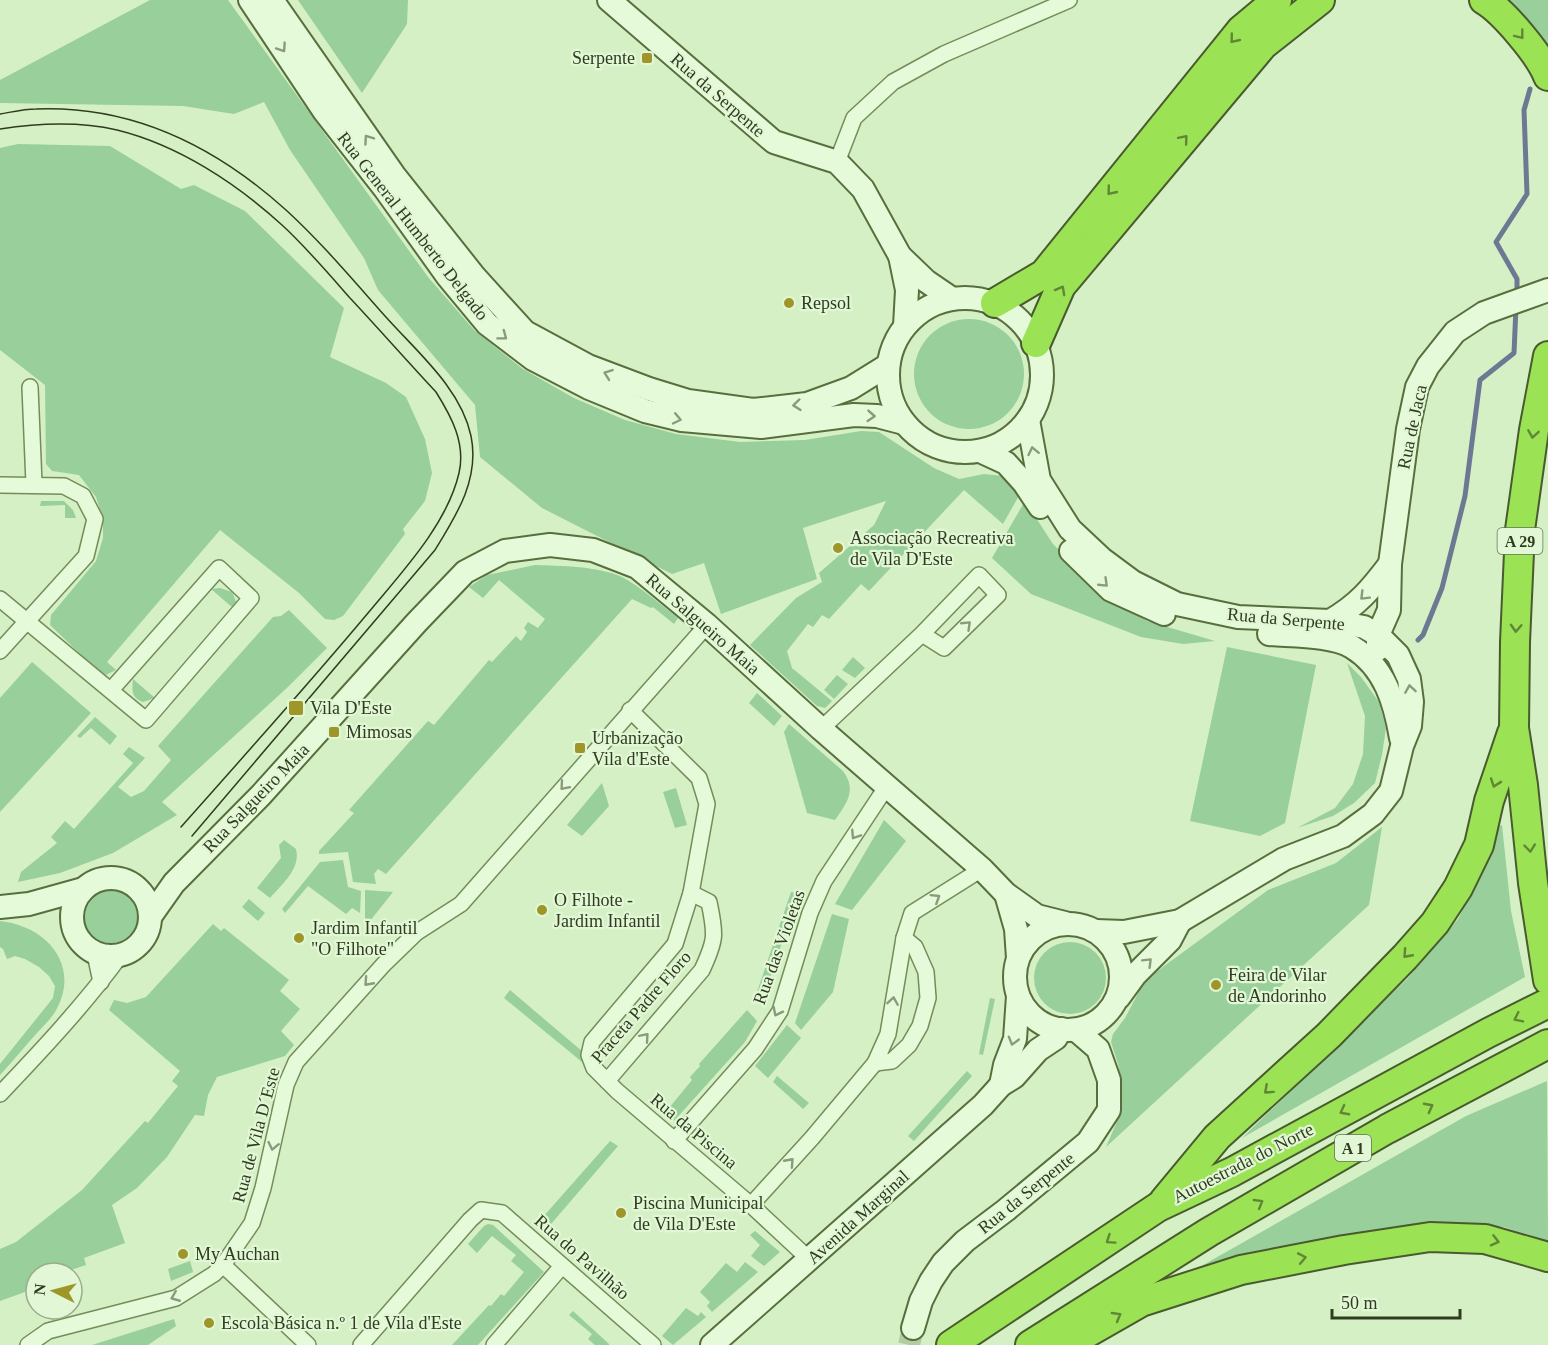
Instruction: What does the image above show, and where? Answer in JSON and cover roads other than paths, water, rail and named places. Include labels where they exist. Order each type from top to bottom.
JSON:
[{"type":"highway","points":[[995,303],[1044,274],[1241,30],[1277,0]]},
{"type":"highway","points":[[1036,343],[1061,286],[1263,45],[1320,0]]},
{"type":"highway","points":[[1484,0],[1490,3],[1516,29],[1545,68],[1548,76]]},
{"type":"highway","name":"A 29","points":[[1548,356],[1534,430],[1520,530],[1514,728],[1523,785],[1533,884],[1548,980]]},
{"type":"highway","points":[[1158,1207],[1217,1137],[1329,1035],[1405,957],[1435,922],[1458,888],[1479,845],[1489,801],[1514,728]]},
{"type":"highway","name":"Autoestrada do Norte","points":[[951,1345],[1158,1207],[1232,1172],[1488,1033],[1548,1003]]},
{"type":"highway","name":"A 1","points":[[1030,1345],[1219,1227],[1387,1129],[1548,1044]]},
{"type":"highway","points":[[1066,1345],[1141,1302],[1241,1270],[1344,1250],[1430,1237],[1485,1239],[1548,1257]]},
{"type":"main road","name":"Rua General Humberto Delgado","points":[[250,0],[324,111],[385,189],[448,277],[487,324],[533,359],[589,388],[645,411],[682,420],[761,427],[854,415],[877,416],[904,423]]},
{"type":"main road","name":"Rua General Humberto Delgado","points":[[272,0],[394,175],[475,277],[525,332],[588,366],[649,389],[688,401],[753,410],[807,404],[851,388],[888,365]]},
{"type":"main road","name":"Rua da Serpente","points":[[609,0],[774,142],[837,162],[863,189],[900,256],[926,281],[951,298]]},
{"type":"main road","name":"Rua da Serpente","points":[[900,256],[907,290],[905,326]]},
{"type":"main road","name":"Rua de Jaca","points":[[1379,672],[1378,635],[1389,610],[1390,564],[1408,429],[1417,387],[1428,366],[1455,332],[1484,314],[1548,290]]},
{"type":"main road","points":[[974,297],[995,303],[1012,313],[1026,327],[1036,343],[1042,363],[1042,382],[1038,402],[1028,420],[1015,434],[999,444],[980,451],[959,452],[939,447],[920,437],[904,423],[891,395],[888,365],[897,338],[905,326],[926,308],[951,298],[974,297]]},
{"type":"main road","name":"Rua da Serpente","points":[[1028,420],[1039,480],[1070,529],[1102,559],[1133,582],[1177,604],[1238,617],[1330,621],[1364,627],[1378,635],[1398,655],[1409,679],[1412,702],[1410,726],[1402,746],[1391,791],[1373,814],[1343,836],[1284,859],[1180,921],[1124,932],[1096,931]]},
{"type":"main road","name":"Rua da Serpente","points":[[980,451],[1006,463],[1024,483],[1062,542],[1111,590],[1172,618],[1242,633],[1317,637],[1353,647],[1379,672],[1388,686],[1396,710],[1402,746]]},
{"type":"main road","name":"Rua Salgueiro Maia","points":[[150,917],[174,882],[261,795],[465,572],[505,551],[550,545],[593,550],[637,567],[707,625],[821,729],[982,869],[1006,894],[1037,916],[1065,923]]},
{"type":"main road","name":"Rua de Jaca","points":[[1330,621],[1368,594],[1390,564]]},
{"type":"main road","points":[[1353,647],[1378,635]]},
{"type":"main road","points":[[106,878],[119,879],[131,884],[141,892],[148,904],[150,917],[148,930],[142,941],[132,951],[120,956],[107,957],[95,954],[84,947],[76,937],[72,925],[75,900],[83,889],[93,882],[106,878]]},
{"type":"main road","name":"Rua Salgueiro Maia","points":[[141,892],[174,882]]},
{"type":"main road","points":[[0,907],[29,904],[83,889]]},
{"type":"main road","name":"Rua Salgueiro Maia","points":[[1006,894],[1016,929],[1018,958]]},
{"type":"main road","points":[[29,904],[72,925]]},
{"type":"main road","name":"Rua da Serpente","points":[[1098,1049],[1108,1010],[1135,975],[1170,940],[1180,921]]},
{"type":"main road","points":[[1065,923],[1081,925],[1096,931],[1108,941],[1117,955],[1121,970],[1120,987],[1108,1010],[1089,1026],[1069,1029],[1041,1023],[1028,1011],[1018,996],[1015,984],[1018,958],[1026,944],[1037,933],[1050,926],[1065,923]]},
{"type":"main road","name":"Avenida Marginal","points":[[1001,1085],[1005,1065],[1015,1039],[1018,996]]},
{"type":"main road","name":"Rua da Serpente","points":[[914,1328],[921,1301],[943,1263],[965,1241],[1088,1142],[1109,1110],[1110,1080],[1098,1049],[1069,1029]]},
{"type":"main road","name":"Avenida Marginal","points":[[712,1345],[983,1105],[1001,1085],[1014,1077],[1038,1050],[1069,1029]]},
{"type":"street","points":[[837,162],[855,118],[894,82],[944,54],[1069,0]]},
{"type":"street","points":[[30,387],[34,484]]},
{"type":"street","points":[[0,485],[64,486],[83,496],[95,519],[86,556],[0,651]]},
{"type":"street","points":[[0,599],[146,720],[251,598],[219,568],[111,690]]},
{"type":"street","points":[[821,729],[922,634],[979,575],[998,595],[944,648],[922,634]]},
{"type":"street","points":[[630,710],[707,625]]},
{"type":"street","name":"Praceta Padre Floro","points":[[630,710],[699,778],[707,804],[691,893],[675,944],[592,1042],[589,1055],[594,1068],[607,1081],[702,970],[711,950],[715,931],[709,902],[691,893]]},
{"type":"street","name":"Rua de Vila D´Este","points":[[28,1345],[48,1331],[176,1298],[214,1274],[223,1265],[252,1223],[263,1188],[286,1085],[296,1062],[384,964],[416,933],[460,904],[630,710]]},
{"type":"street","name":"Rua das Violetas","points":[[674,1141],[755,1049],[780,1011],[810,913],[824,882],[887,786]]},
{"type":"street","points":[[751,1205],[812,1138],[875,1063],[888,1034],[904,938],[912,913],[982,869]]},
{"type":"street","points":[[875,1063],[892,1061],[909,1045],[920,1026],[928,998],[926,972],[915,947],[904,938]]},
{"type":"street","points":[[95,954],[101,982]]},
{"type":"street","points":[[0,1094],[101,982],[120,956]]},
{"type":"street","name":"Rua da Piscina","points":[[607,1081],[751,1205],[810,1260]]},
{"type":"street","name":"Rua do Pavilhão","points":[[361,1345],[481,1210],[502,1213],[653,1345]]},
{"type":"street","points":[[223,1265],[308,1345]]},
{"type":"street","points":[[494,1345],[562,1266]]},
{"type":"waterway","points":[[1517,295],[1517,279],[1496,242],[1527,194],[1524,110],[1530,89]]},
{"type":"waterway","points":[[1418,640],[1423,635],[1442,588],[1465,496],[1480,380],[1514,353],[1516,307]]},
{"type":"tunnel","points":[[909,1345],[913,1328]]},
{"type":"tram line","points":[[0,114],[36,109],[106,114],[139,122],[170,134],[230,167],[259,187],[299,222],[436,371],[458,402],[471,436],[473,452],[469,482],[458,510],[435,550],[192,836]]},
{"type":"tram line","points":[[0,129],[58,124],[88,125],[117,130],[162,145],[226,180],[264,209],[300,242],[436,392],[452,420],[459,441],[461,462],[459,473],[453,492],[434,530],[394,582],[322,667],[181,827]]},
{"type":"place","name":"Serpente","points":[[647,58]]},
{"type":"place","name":"Repsol","points":[[789,303]]},
{"type":"place","name":"Associação Recreativa de Vila D'Este","points":[[838,548]]},
{"type":"place","name":"Vila D'Este","points":[[296,708]]},
{"type":"place","name":"Mimosas","points":[[334,732]]},
{"type":"place","name":"Urbanização Vila d'Este","points":[[580,748]]},
{"type":"place","name":"O Filhote - Jardim Infantil","points":[[542,910]]},
{"type":"place","name":"Jardim Infantil \"O Filhote\"","points":[[299,938]]},
{"type":"place","name":"Feira de Vilar de Andorinho","points":[[1216,985]]},
{"type":"place","name":"Piscina Municipal de Vila D'Este","points":[[621,1213]]},
{"type":"place","name":"My Auchan","points":[[183,1254]]},
{"type":"place","name":"Escola Básica n.º 1 de Vila d'Este","points":[[209,1323]]}]
